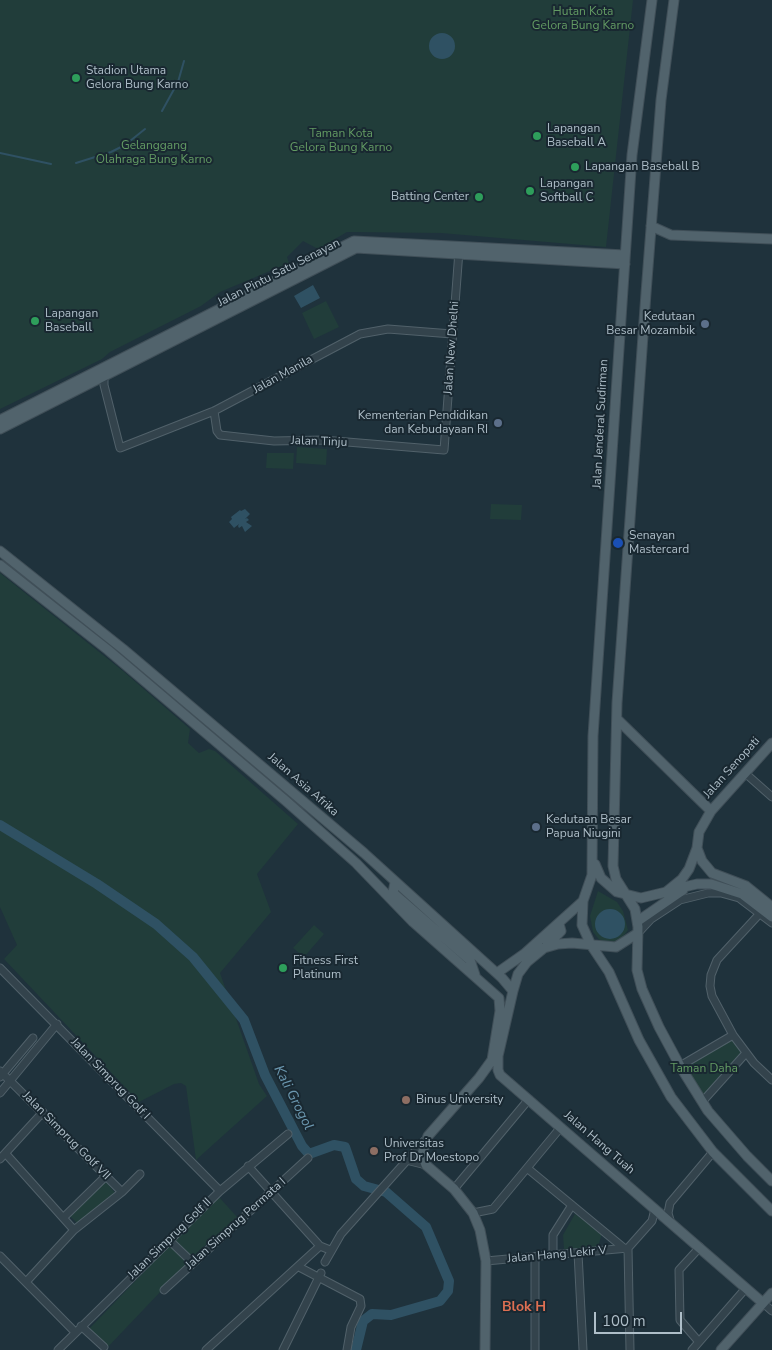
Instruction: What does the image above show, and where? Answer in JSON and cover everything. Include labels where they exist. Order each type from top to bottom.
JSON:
[{"type":"main road","name":"Jalan Jenderal Sudirman","points":[[582,901],[592,875],[593,729],[632,156],[652,0]]},
{"type":"main road","points":[[674,0],[661,95],[651,226],[617,719],[612,859],[614,875],[634,906],[638,921],[636,960],[640,982],[680,1066],[702,1102],[735,1143],[772,1181]]},
{"type":"main road","points":[[651,226],[668,234],[772,239]]},
{"type":"main road","points":[[650,241],[668,234]]},
{"type":"main road","name":"Jalan Pintu Satu Senayan","points":[[101,376],[354,241],[460,246],[625,260]]},
{"type":"main road","name":"Jalan Pintu Satu Senayan","points":[[0,420],[88,380],[101,376],[356,248],[459,255],[513,252]]},
{"type":"main road","name":"Jalan Pintu Satu Senayan","points":[[0,430],[88,380]]},
{"type":"main road","name":"Jalan Asia Afrika","points":[[0,552],[124,649],[209,721],[364,854],[497,973]]},
{"type":"main road","name":"Jalan Asia Afrika","points":[[0,565],[108,650],[202,729],[356,863],[384,894],[499,998],[500,1011],[492,1060],[479,1078],[428,1136]]},
{"type":"main road","points":[[617,719],[711,811],[699,832],[697,848],[686,874],[666,892]]},
{"type":"main road","points":[[202,729],[209,721]]},
{"type":"main road","name":"Jalan Senopati","points":[[711,811],[772,743]]},
{"type":"main road","points":[[697,848],[702,861],[712,872],[746,886],[772,917]]},
{"type":"main road","points":[[592,851],[601,878],[611,888],[626,895],[641,898],[704,883],[737,892],[765,910]]},
{"type":"main road","points":[[395,882],[393,893],[470,960],[475,976]]},
{"type":"main road","points":[[638,921],[690,886]]},
{"type":"main road","points":[[512,991],[497,973],[509,966],[559,924],[582,901]]},
{"type":"main road","points":[[582,901],[582,925],[591,945],[610,972],[639,1040],[660,1078],[689,1123],[713,1152],[772,1211]]},
{"type":"main road","points":[[479,1078],[491,1074],[500,1074],[498,1056],[512,991],[518,974],[527,962],[560,934],[559,924]]},
{"type":"main road","points":[[544,948],[565,942],[616,947],[638,933]]},
{"type":"main road","points":[[509,966],[512,972],[518,974]]},
{"type":"main road","name":"Jalan Hang Tuah","points":[[500,1074],[670,1220],[763,1303]]},
{"type":"main road","points":[[428,1136],[422,1154],[426,1165],[454,1189],[473,1213],[480,1230],[486,1261],[485,1350]]},
{"type":"main road","points":[[721,1350],[772,1293]]},
{"type":"street","name":"Jalan New Dhelhi","points":[[444,450],[460,246]]},
{"type":"street","name":"Jalan Manila","points":[[101,376],[120,448],[214,411],[360,334],[388,329],[452,334]]},
{"type":"street","name":"Jalan Tinju","points":[[214,411],[217,431],[220,435],[274,441],[323,440],[444,450]]},
{"type":"street","points":[[745,773],[772,798]]},
{"type":"street","points":[[638,933],[648,921],[661,912],[696,894],[721,892],[765,910],[772,923]]},
{"type":"street","points":[[765,910],[717,960],[710,975],[712,996],[733,1036],[746,1053],[772,1080]]},
{"type":"street","name":"Jalan Simprug Golf I","points":[[0,968],[220,1191]]},
{"type":"street","points":[[0,1093],[57,1024]]},
{"type":"street","points":[[680,1066],[733,1036]]},
{"type":"street","points":[[1,1074],[33,1038]]},
{"type":"street","points":[[702,1102],[746,1053]]},
{"type":"street","name":"Jalan Simprug Golf VII","points":[[1,1074],[10,1080],[43,1112],[122,1192]]},
{"type":"street","points":[[454,1189],[529,1099]]},
{"type":"street","points":[[43,1112],[3,1157],[64,1217],[74,1230]]},
{"type":"street","points":[[473,1213],[493,1209],[561,1127]]},
{"type":"street","name":"Jalan Simprug Golf II","points":[[58,1350],[220,1191],[288,1134]]},
{"type":"street","points":[[325,1262],[330,1250],[379,1190],[428,1136]]},
{"type":"street","points":[[630,1350],[627,1248],[652,1221],[654,1208],[670,1203],[713,1152]]},
{"type":"street","name":"Jalan Simprug Permata I","points":[[164,1290],[308,1158]]},
{"type":"street","points":[[406,1160],[426,1165]]},
{"type":"street","points":[[248,1166],[320,1246],[330,1250]]},
{"type":"street","points":[[528,1168],[627,1248]]},
{"type":"street","points":[[26,1282],[74,1230],[122,1192],[140,1174]]},
{"type":"street","points":[[64,1217],[106,1176]]},
{"type":"street","points":[[670,1203],[668,1213],[670,1220]]},
{"type":"street","points":[[553,1255],[553,1235],[572,1205]]},
{"type":"street","points":[[169,1240],[193,1263]]},
{"type":"street","points":[[206,1350],[320,1246]]},
{"type":"street","points":[[699,1342],[680,1320],[679,1270],[700,1247]]},
{"type":"street","name":"Jalan Hang Lekir V","points":[[486,1261],[627,1248]]},
{"type":"street","points":[[578,1253],[583,1350]]},
{"type":"street","points":[[0,1256],[76,1332]]},
{"type":"street","points":[[535,1256],[535,1350]]},
{"type":"street","points":[[298,1267],[320,1275],[361,1302],[351,1327],[347,1350]]},
{"type":"street","points":[[283,1350],[320,1275]]},
{"type":"street","points":[[692,1350],[746,1288]]},
{"type":"street","points":[[763,1303],[772,1311]]},
{"type":"street","points":[[81,1326],[104,1347]]},
{"type":"green space","name":"Gelanggang Olahraga Bung Karno","points":[[0,0],[633,0],[606,247],[441,233],[347,232],[318,249],[303,241],[287,257],[289,263],[220,292],[201,306],[110,352],[102,359],[0,409]]},
{"type":"green space","points":[[326,301],[339,327],[314,339],[302,313]]},
{"type":"green space","points":[[297,447],[327,449],[326,465],[296,463]]},
{"type":"green space","points":[[267,453],[294,453],[293,469],[266,468]]},
{"type":"green space","points":[[491,504],[522,505],[521,520],[490,519]]},
{"type":"green space","points":[[0,573],[123,671],[190,729],[188,743],[199,753],[209,749],[215,751],[298,824],[257,874],[271,912],[220,973],[259,1084],[267,1096],[196,1160],[186,1086],[181,1083],[174,1084],[139,1102],[4,959],[17,945],[0,907]]},
{"type":"green space","points":[[598,891],[617,902],[623,911],[628,930],[619,942],[612,944],[601,942],[593,932],[590,916]]},
{"type":"green space","points":[[314,925],[324,934],[304,957],[293,948]]},
{"type":"green space","name":"Taman Daha","points":[[731,1033],[744,1054],[701,1099],[678,1064]]},
{"type":"green space","points":[[104,1180],[116,1194],[79,1225],[68,1214]]},
{"type":"green space","points":[[218,1196],[238,1218],[202,1248],[105,1350],[102,1350],[85,1333]]},
{"type":"green space","points":[[575,1214],[602,1233],[598,1247],[564,1249],[563,1235]]},
{"type":"water","points":[[442,33],[451,37],[455,46],[451,55],[442,59],[433,55],[429,46],[433,37]]},
{"type":"water","points":[[313,285],[320,298],[301,308],[294,296]]},
{"type":"water","points":[[245,509],[250,514],[245,519],[249,520],[246,522],[252,526],[245,532],[242,526],[239,528],[239,524],[234,528],[229,522],[232,519],[231,517],[240,510]]},
{"type":"water","points":[[610,909],[616,910],[624,918],[624,930],[616,938],[610,939],[604,938],[596,930],[595,924],[596,918],[604,910]]},
{"type":"waterway","points":[[162,111],[178,82],[184,61]]},
{"type":"waterway","points":[[76,163],[111,152],[125,145],[145,129]]},
{"type":"waterway","points":[[0,153],[51,164]]},
{"type":"waterway","name":"Kali Grogol","points":[[0,825],[97,884],[156,924],[193,957],[244,1020],[265,1075],[302,1146],[309,1154],[334,1145],[345,1147],[356,1179],[364,1186],[386,1192],[426,1227],[449,1281],[448,1291],[440,1301],[391,1315],[372,1314],[363,1321],[356,1350]]},
{"type":"place","name":"Stadion Utama Gelora Bung Karno","points":[[76,78]]},
{"type":"place","name":"Lapangan Baseball A","points":[[537,136]]},
{"type":"place","name":"Lapangan Baseball B","points":[[575,167]]},
{"type":"place","name":"Lapangan Softball C","points":[[530,191]]},
{"type":"place","name":"Batting Center","points":[[479,197]]},
{"type":"place","name":"Lapangan Baseball","points":[[35,321]]},
{"type":"place","name":"Kedutaan Besar Mozambik","points":[[705,324]]},
{"type":"place","name":"Kementerian Pendidikan dan Kebudayaan RI","points":[[498,423]]},
{"type":"place","name":"Senayan Mastercard","points":[[618,543]]},
{"type":"place","name":"Kedutaan Besar Papua Niugini","points":[[536,827]]},
{"type":"place","name":"Fitness First Platinum","points":[[283,968]]},
{"type":"place","name":"Binus University","points":[[406,1100]]},
{"type":"place","name":"Universitas Prof Dr Moestopo","points":[[374,1151]]},
{"type":"district","name":"Blok H","points":[[524,1308]]},
{"type":"park label","name":"Hutan Kota Gelora Bung Karno","points":[[583,19]]},
{"type":"park label","name":"Taman Kota Gelora Bung Karno","points":[[341,141]]}]
